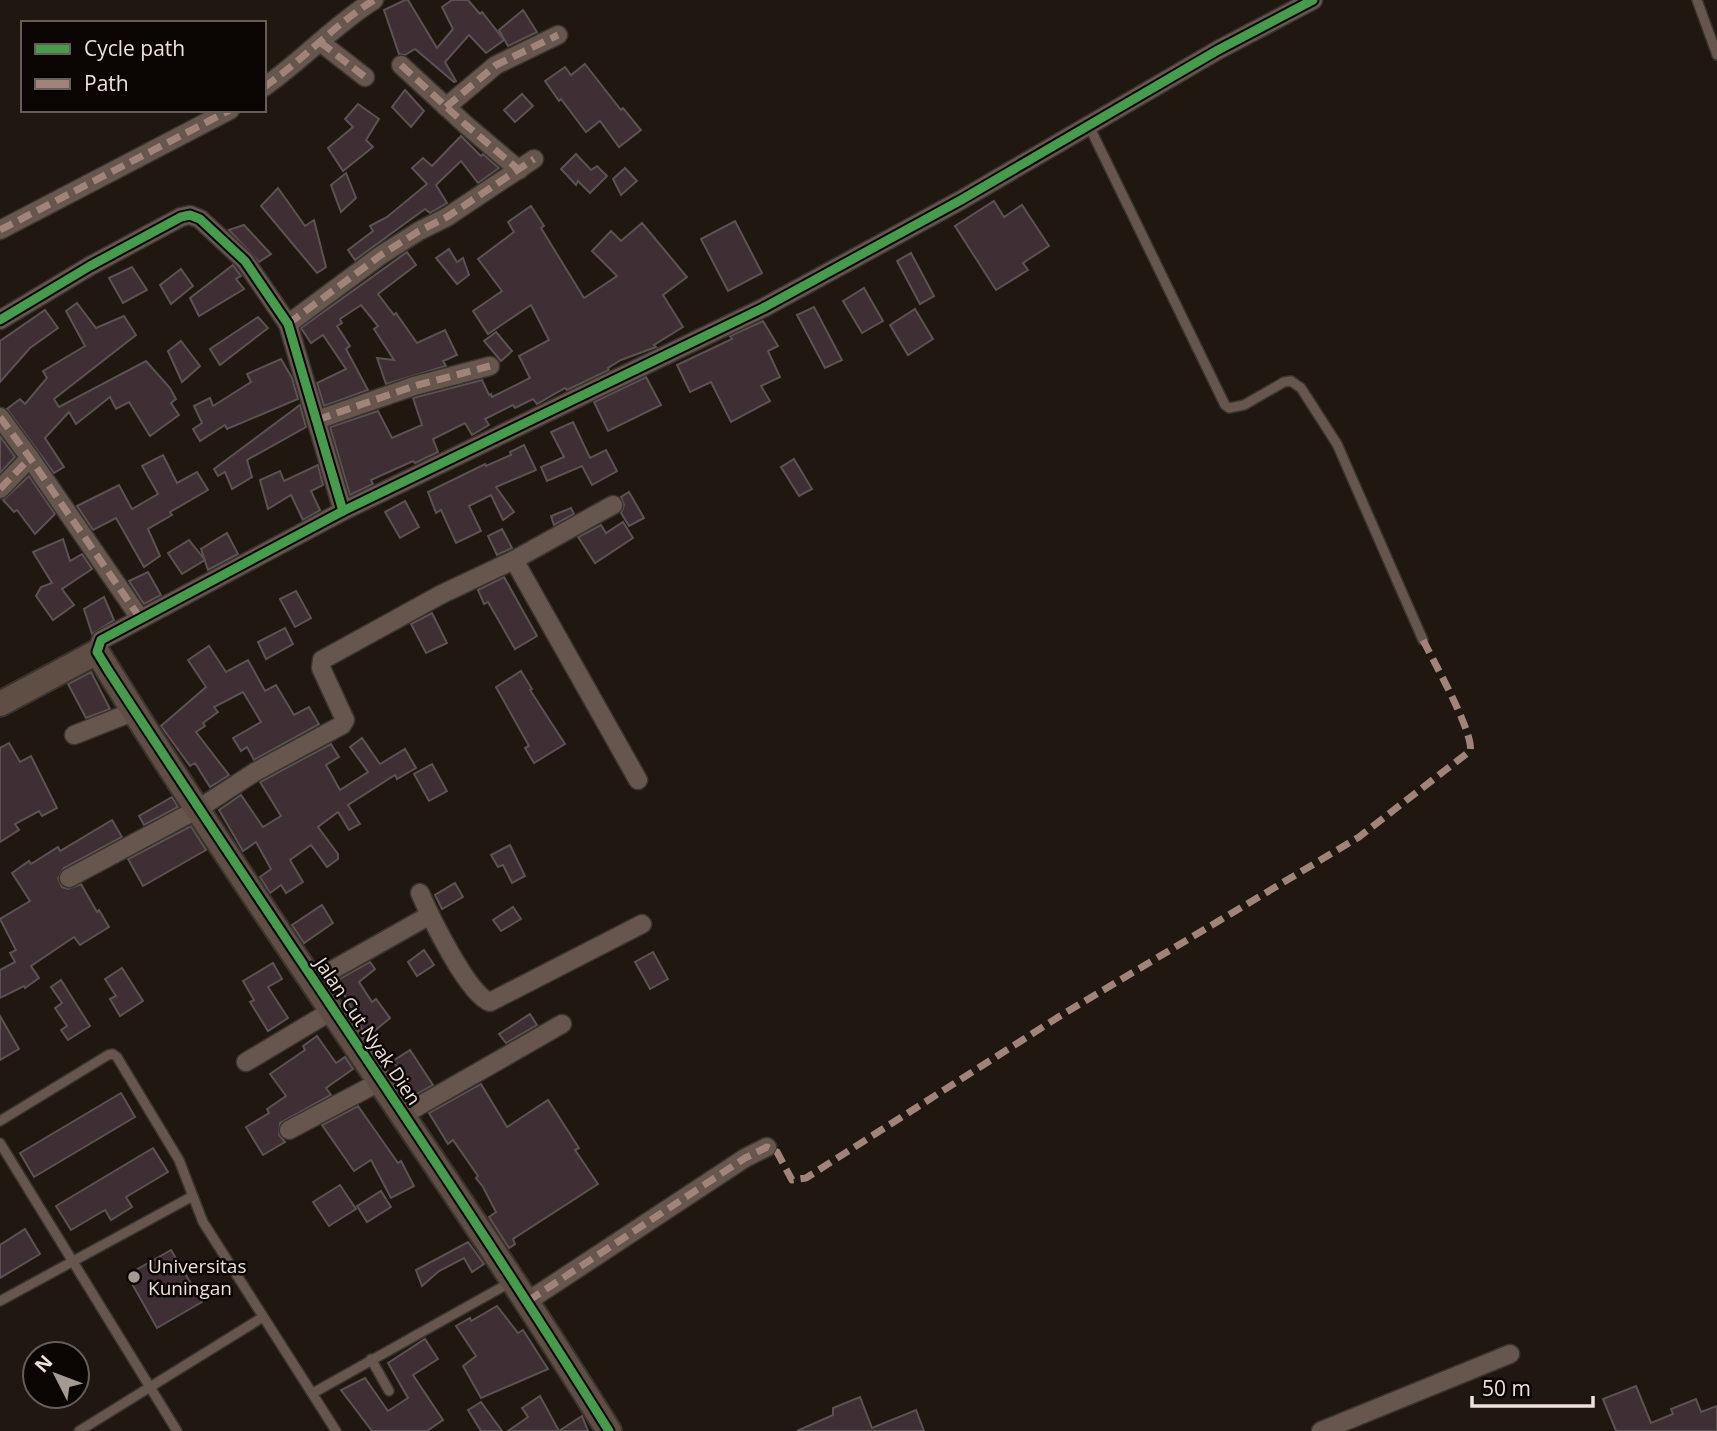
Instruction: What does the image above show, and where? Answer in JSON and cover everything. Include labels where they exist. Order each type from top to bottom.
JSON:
[{"type":"street","points":[[266,86],[291,69],[347,17],[374,0]]},
{"type":"street","points":[[0,704],[97,652],[101,639],[343,511],[763,308],[961,200],[1218,50],[1313,0]]},
{"type":"street","points":[[446,107],[496,65],[558,35]]},
{"type":"street","points":[[320,42],[365,77]]},
{"type":"street","points":[[401,65],[519,170]]},
{"type":"street","points":[[0,230],[226,112]]},
{"type":"street","points":[[288,324],[381,255],[447,217],[534,159]]},
{"type":"street","points":[[0,320],[101,260],[181,217],[190,215],[200,219],[245,261],[288,324],[343,511]]},
{"type":"street","points":[[317,420],[414,386],[490,366]]},
{"type":"street","points":[[0,417],[140,618]]},
{"type":"street","points":[[0,489],[30,458]]},
{"type":"street","points":[[69,877],[198,809],[255,772],[344,723],[321,668],[321,660],[442,594],[514,560],[613,505]]},
{"type":"street","points":[[514,560],[638,780]]},
{"type":"street","name":"Jalan Cut Nyak Dien","points":[[97,652],[198,809],[521,1291],[609,1431]]},
{"type":"street","points":[[74,735],[135,711]]},
{"type":"street","points":[[420,893],[464,975],[483,999],[491,1002],[642,924]]},
{"type":"street","points":[[313,981],[430,915]]},
{"type":"street","points":[[246,1062],[333,1010]]},
{"type":"street","points":[[404,1115],[562,1024]]},
{"type":"street","points":[[289,1130],[381,1081]]},
{"type":"street","points":[[521,1291],[766,1147]]},
{"type":"street","points":[[1321,1431],[1510,1354]]},
{"type":"lane","points":[[1697,0],[1717,55]]},
{"type":"lane","points":[[1089,125],[1225,405],[1228,408],[1244,405],[1284,382],[1291,381],[1301,388],[1337,444],[1423,640]]},
{"type":"lane","points":[[0,1121],[113,1054],[179,1160],[191,1197],[203,1222],[337,1431]]},
{"type":"lane","points":[[0,1143],[177,1431]]},
{"type":"lane","points":[[0,1301],[191,1197]]},
{"type":"lane","points":[[313,1393],[371,1360],[521,1291]]},
{"type":"lane","points":[[79,1431],[263,1317]]},
{"type":"lane","points":[[371,1360],[389,1391]]},
{"type":"building","points":[[408,0],[437,48],[453,29],[442,7],[452,0],[468,0],[480,14],[482,12],[504,40],[486,53],[469,35],[445,62],[456,81],[454,82],[415,49],[405,55],[399,54],[384,10]]},
{"type":"building","points":[[523,10],[537,32],[508,46],[499,30]]},
{"type":"building","points":[[585,64],[621,110],[623,108],[641,130],[619,147],[600,121],[586,132],[545,81],[565,67],[571,75]]},
{"type":"building","points":[[405,90],[424,111],[411,127],[392,107]]},
{"type":"building","points":[[522,94],[533,106],[515,122],[504,110]]},
{"type":"building","points":[[358,104],[379,119],[366,140],[373,147],[343,171],[328,148],[353,127],[345,119]]},
{"type":"building","points":[[461,136],[481,156],[483,154],[499,168],[478,183],[461,161],[436,185],[447,203],[430,213],[425,209],[355,260],[348,250],[373,231],[370,226],[387,217],[427,184],[412,168],[423,158],[432,166]]},
{"type":"building","points":[[576,154],[591,170],[597,166],[607,176],[590,193],[578,181],[576,185],[561,169]]},
{"type":"building","points":[[625,168],[637,181],[621,195],[613,179]]},
{"type":"building","points":[[346,173],[356,198],[341,212],[331,185]]},
{"type":"building","points":[[278,188],[305,226],[314,220],[326,267],[317,273],[261,206]]},
{"type":"building","points":[[994,201],[1004,217],[1022,205],[1049,246],[1023,263],[1028,270],[996,290],[955,226]]},
{"type":"building","points":[[531,206],[544,226],[541,228],[584,298],[617,276],[592,251],[611,231],[621,241],[642,223],[687,277],[663,295],[683,327],[654,345],[656,347],[621,360],[608,368],[609,370],[567,390],[565,388],[537,404],[533,399],[515,408],[513,405],[485,419],[489,425],[472,435],[465,423],[433,439],[438,452],[371,480],[373,484],[350,495],[330,427],[378,411],[392,438],[422,425],[413,398],[482,380],[492,397],[530,378],[519,356],[549,340],[531,305],[488,334],[473,311],[502,291],[478,259],[514,232],[508,222]]},
{"type":"building","points":[[735,221],[762,273],[728,291],[701,239]]},
{"type":"building","points":[[244,225],[271,254],[259,262],[229,230]]},
{"type":"building","points":[[449,249],[457,262],[463,258],[469,275],[457,284],[436,258]]},
{"type":"building","points":[[407,252],[416,265],[378,294],[394,315],[396,313],[417,343],[445,330],[457,355],[443,361],[446,366],[386,384],[377,358],[394,360],[374,329],[378,326],[361,305],[340,319],[342,323],[337,326],[350,346],[346,349],[368,390],[324,406],[317,383],[346,369],[323,335],[311,343],[301,328]]},
{"type":"building","points":[[911,253],[934,296],[920,304],[897,261]]},
{"type":"building","points":[[233,265],[241,276],[236,279],[244,289],[199,316],[190,298]]},
{"type":"building","points":[[132,267],[147,290],[123,303],[109,278]]},
{"type":"building","points":[[181,269],[193,286],[171,304],[160,285]]},
{"type":"building","points":[[864,288],[883,321],[862,333],[843,301]]},
{"type":"building","points":[[77,303],[96,328],[124,316],[136,335],[54,399],[59,407],[146,361],[170,388],[176,399],[171,403],[179,415],[150,436],[129,402],[116,409],[110,397],[76,424],[69,412],[45,438],[64,467],[54,473],[7,409],[20,399],[25,404],[47,378],[43,371],[85,346],[66,311]]},
{"type":"building","points":[[814,307],[842,360],[825,368],[797,315]]},
{"type":"building","points":[[915,309],[933,339],[908,355],[890,325]]},
{"type":"building","points":[[45,310],[58,328],[30,348],[0,382],[0,341]]},
{"type":"building","points":[[258,317],[268,328],[220,365],[210,349]]},
{"type":"building","points":[[763,321],[778,346],[768,351],[780,377],[761,386],[770,401],[731,422],[711,382],[690,392],[677,365]]},
{"type":"building","points":[[496,332],[512,351],[501,361],[484,341]]},
{"type":"building","points":[[181,341],[200,366],[182,382],[168,351]]},
{"type":"building","points":[[281,359],[292,378],[298,399],[227,429],[225,425],[200,441],[193,429],[202,423],[194,406],[210,398],[213,406],[251,382],[247,374]]},
{"type":"building","points":[[646,377],[661,405],[608,431],[594,402]]},
{"type":"building","points":[[300,405],[306,427],[247,460],[252,477],[232,489],[225,472],[218,476],[214,469]]},
{"type":"building","points":[[573,422],[590,458],[606,450],[617,471],[592,485],[582,466],[547,481],[541,467],[564,457],[551,432]]},
{"type":"building","points":[[0,436],[15,457],[0,473]]},
{"type":"building","points":[[524,445],[536,470],[496,487],[514,512],[503,520],[491,495],[469,506],[481,531],[456,543],[441,510],[436,513],[428,492],[485,464],[486,466],[511,455],[510,452]]},
{"type":"building","points":[[163,455],[177,483],[197,472],[208,490],[170,512],[172,515],[148,529],[160,556],[144,567],[116,518],[93,530],[77,506],[119,485],[132,509],[158,494],[142,466]]},
{"type":"building","points":[[794,459],[812,489],[799,496],[781,467]]},
{"type":"building","points":[[318,465],[323,485],[311,491],[320,510],[303,520],[291,495],[268,509],[260,480],[280,471],[284,481]]},
{"type":"building","points":[[29,476],[55,514],[35,534],[17,510],[14,512],[3,500]]},
{"type":"building","points":[[629,492],[644,518],[629,526],[621,513],[624,505],[621,497]]},
{"type":"building","points":[[405,501],[419,527],[400,538],[385,512]]},
{"type":"building","points":[[571,508],[574,514],[554,525],[551,516]]},
{"type":"building","points":[[623,522],[633,538],[595,563],[578,537],[601,525],[606,533]]},
{"type":"building","points":[[502,529],[512,548],[497,555],[488,536]]},
{"type":"building","points":[[227,533],[238,554],[208,570],[201,549]]},
{"type":"building","points":[[63,539],[70,561],[82,554],[92,569],[62,589],[74,605],[53,620],[36,596],[41,587],[52,583],[33,552]]},
{"type":"building","points":[[189,540],[205,560],[182,574],[168,553]]},
{"type":"building","points":[[148,572],[161,595],[144,604],[129,581]]},
{"type":"building","points":[[504,577],[537,636],[515,649],[488,602],[484,604],[478,590]]},
{"type":"building","points":[[296,591],[311,618],[295,627],[280,599]]},
{"type":"building","points":[[104,597],[114,620],[92,634],[84,609]]},
{"type":"building","points":[[432,613],[447,643],[426,653],[411,624]]},
{"type":"building","points":[[285,628],[293,644],[266,659],[258,642]]},
{"type":"building","points":[[209,646],[226,672],[248,660],[265,691],[276,685],[294,715],[309,707],[319,724],[254,760],[247,747],[241,751],[233,738],[261,722],[243,692],[214,707],[218,712],[196,732],[229,775],[210,787],[195,763],[190,766],[161,726],[206,687],[188,660]]},
{"type":"building","points":[[521,671],[532,689],[530,690],[565,744],[534,763],[525,748],[529,746],[496,687]]},
{"type":"building","points":[[91,672],[110,709],[86,718],[68,684]]},
{"type":"building","points":[[362,738],[380,764],[405,749],[416,768],[397,779],[395,775],[348,805],[360,824],[349,830],[338,812],[318,827],[338,854],[338,859],[327,867],[311,845],[290,860],[303,882],[286,893],[281,885],[270,893],[260,877],[271,869],[256,842],[243,851],[219,810],[241,795],[263,827],[281,816],[260,782],[331,744],[339,757],[326,765],[340,790],[368,772],[350,747]]},
{"type":"building","points":[[9,743],[20,762],[31,756],[57,808],[42,816],[39,811],[15,824],[19,830],[0,842],[0,748]]},
{"type":"building","points":[[432,764],[447,791],[429,801],[414,774]]},
{"type":"building","points":[[172,797],[178,807],[144,825],[139,816]]},
{"type":"building","points":[[112,820],[122,837],[64,868],[58,878],[62,887],[68,889],[81,884],[109,927],[80,945],[74,937],[31,966],[39,978],[25,988],[24,986],[0,998],[0,970],[15,962],[10,953],[16,950],[0,919],[30,901],[12,873],[58,847],[60,851]]},
{"type":"building","points":[[191,826],[206,850],[143,886],[128,859]]},
{"type":"building","points":[[510,845],[525,876],[512,883],[503,865],[498,867],[491,855]]},
{"type":"building","points":[[455,883],[463,897],[442,909],[435,895]]},
{"type":"building","points":[[322,905],[333,923],[304,943],[292,925]]},
{"type":"building","points":[[513,907],[521,919],[501,931],[493,920]]},
{"type":"building","points":[[424,950],[434,965],[417,976],[408,962]]},
{"type":"building","points":[[653,952],[668,979],[650,989],[635,962]]},
{"type":"building","points":[[370,962],[375,969],[359,982],[372,1002],[376,999],[390,1018],[367,1037],[336,981]]},
{"type":"building","points":[[273,963],[282,979],[268,987],[288,1018],[268,1031],[250,1002],[254,1000],[243,981]]},
{"type":"building","points":[[122,968],[143,1001],[120,1016],[110,999],[116,996],[105,979]]},
{"type":"building","points":[[61,980],[90,1026],[68,1040],[61,1030],[67,1026],[55,1008],[62,1003],[51,987]]},
{"type":"building","points":[[530,1014],[537,1025],[506,1043],[499,1034]]},
{"type":"building","points":[[0,1016],[19,1049],[0,1060]]},
{"type":"building","points":[[317,1036],[336,1063],[345,1057],[353,1069],[326,1088],[331,1095],[280,1123],[279,1135],[285,1142],[263,1155],[246,1127],[269,1113],[267,1109],[286,1096],[270,1074],[305,1050],[303,1046]]},
{"type":"building","points":[[410,1050],[433,1085],[415,1095],[393,1061]]},
{"type":"building","points":[[481,1084],[507,1127],[548,1100],[579,1148],[575,1150],[598,1184],[513,1239],[515,1244],[509,1248],[489,1217],[496,1212],[476,1178],[478,1176],[453,1140],[448,1144],[429,1113]]},
{"type":"building","points":[[121,1093],[135,1117],[34,1177],[20,1153]]},
{"type":"building","points":[[358,1106],[398,1163],[401,1161],[414,1186],[391,1198],[371,1160],[354,1171],[322,1125]]},
{"type":"building","points":[[153,1148],[168,1172],[126,1197],[132,1207],[111,1220],[105,1210],[71,1230],[56,1206]]},
{"type":"building","points":[[340,1185],[356,1209],[329,1226],[313,1202]]},
{"type":"building","points":[[381,1191],[391,1207],[367,1222],[357,1206]]},
{"type":"building","points":[[25,1229],[40,1254],[0,1278],[0,1245]]},
{"type":"building","points":[[468,1242],[484,1264],[472,1272],[464,1258],[439,1271],[422,1286],[416,1270]]},
{"type":"building","points":[[171,1250],[202,1302],[157,1328],[127,1275]]},
{"type":"building","points":[[497,1306],[518,1333],[523,1330],[548,1369],[481,1398],[463,1366],[476,1356],[456,1326]]},
{"type":"building","points":[[425,1339],[438,1359],[413,1375],[443,1420],[427,1431],[372,1431],[341,1390],[365,1378],[388,1411],[408,1398],[388,1363]]},
{"type":"building","points":[[1636,1386],[1651,1423],[1673,1414],[1671,1409],[1696,1399],[1701,1412],[1717,1406],[1717,1431],[1616,1431],[1603,1399]]},
{"type":"building","points":[[540,1396],[559,1431],[508,1431],[528,1417],[522,1408]]},
{"type":"building","points":[[860,1397],[872,1428],[916,1410],[924,1431],[797,1431],[833,1415],[833,1408]]},
{"type":"building","points":[[481,1402],[502,1431],[481,1431],[468,1410]]},
{"type":"building","points":[[582,1416],[588,1431],[559,1431]]},
{"type":"marked path","points":[[266,86],[345,20],[374,0]]},
{"type":"marked path","points":[[446,107],[496,65],[558,35]]},
{"type":"marked path","points":[[320,42],[365,77]]},
{"type":"marked path","points":[[401,65],[519,170]]},
{"type":"marked path","points":[[0,230],[226,112]]},
{"type":"marked path","points":[[288,324],[381,255],[447,217],[534,159]]},
{"type":"marked path","points":[[317,420],[414,386],[490,366]]},
{"type":"marked path","points":[[0,417],[140,618]]},
{"type":"marked path","points":[[0,489],[30,458]]},
{"type":"marked path","points":[[528,1301],[745,1158],[767,1147],[777,1152],[792,1180],[806,1178],[1060,1016],[1359,837],[1470,751],[1470,742],[1460,714],[1423,640]]},
{"type":"cycle path","points":[[609,1431],[486,1239],[108,670],[97,652],[101,640],[343,511],[763,308],[961,200],[1218,50],[1313,0]]},
{"type":"cycle path","points":[[0,320],[90,266],[181,217],[190,215],[200,219],[245,261],[288,324],[343,511]]},
{"type":"place","name":"Universitas Kuningan","points":[[134,1277]]}]
